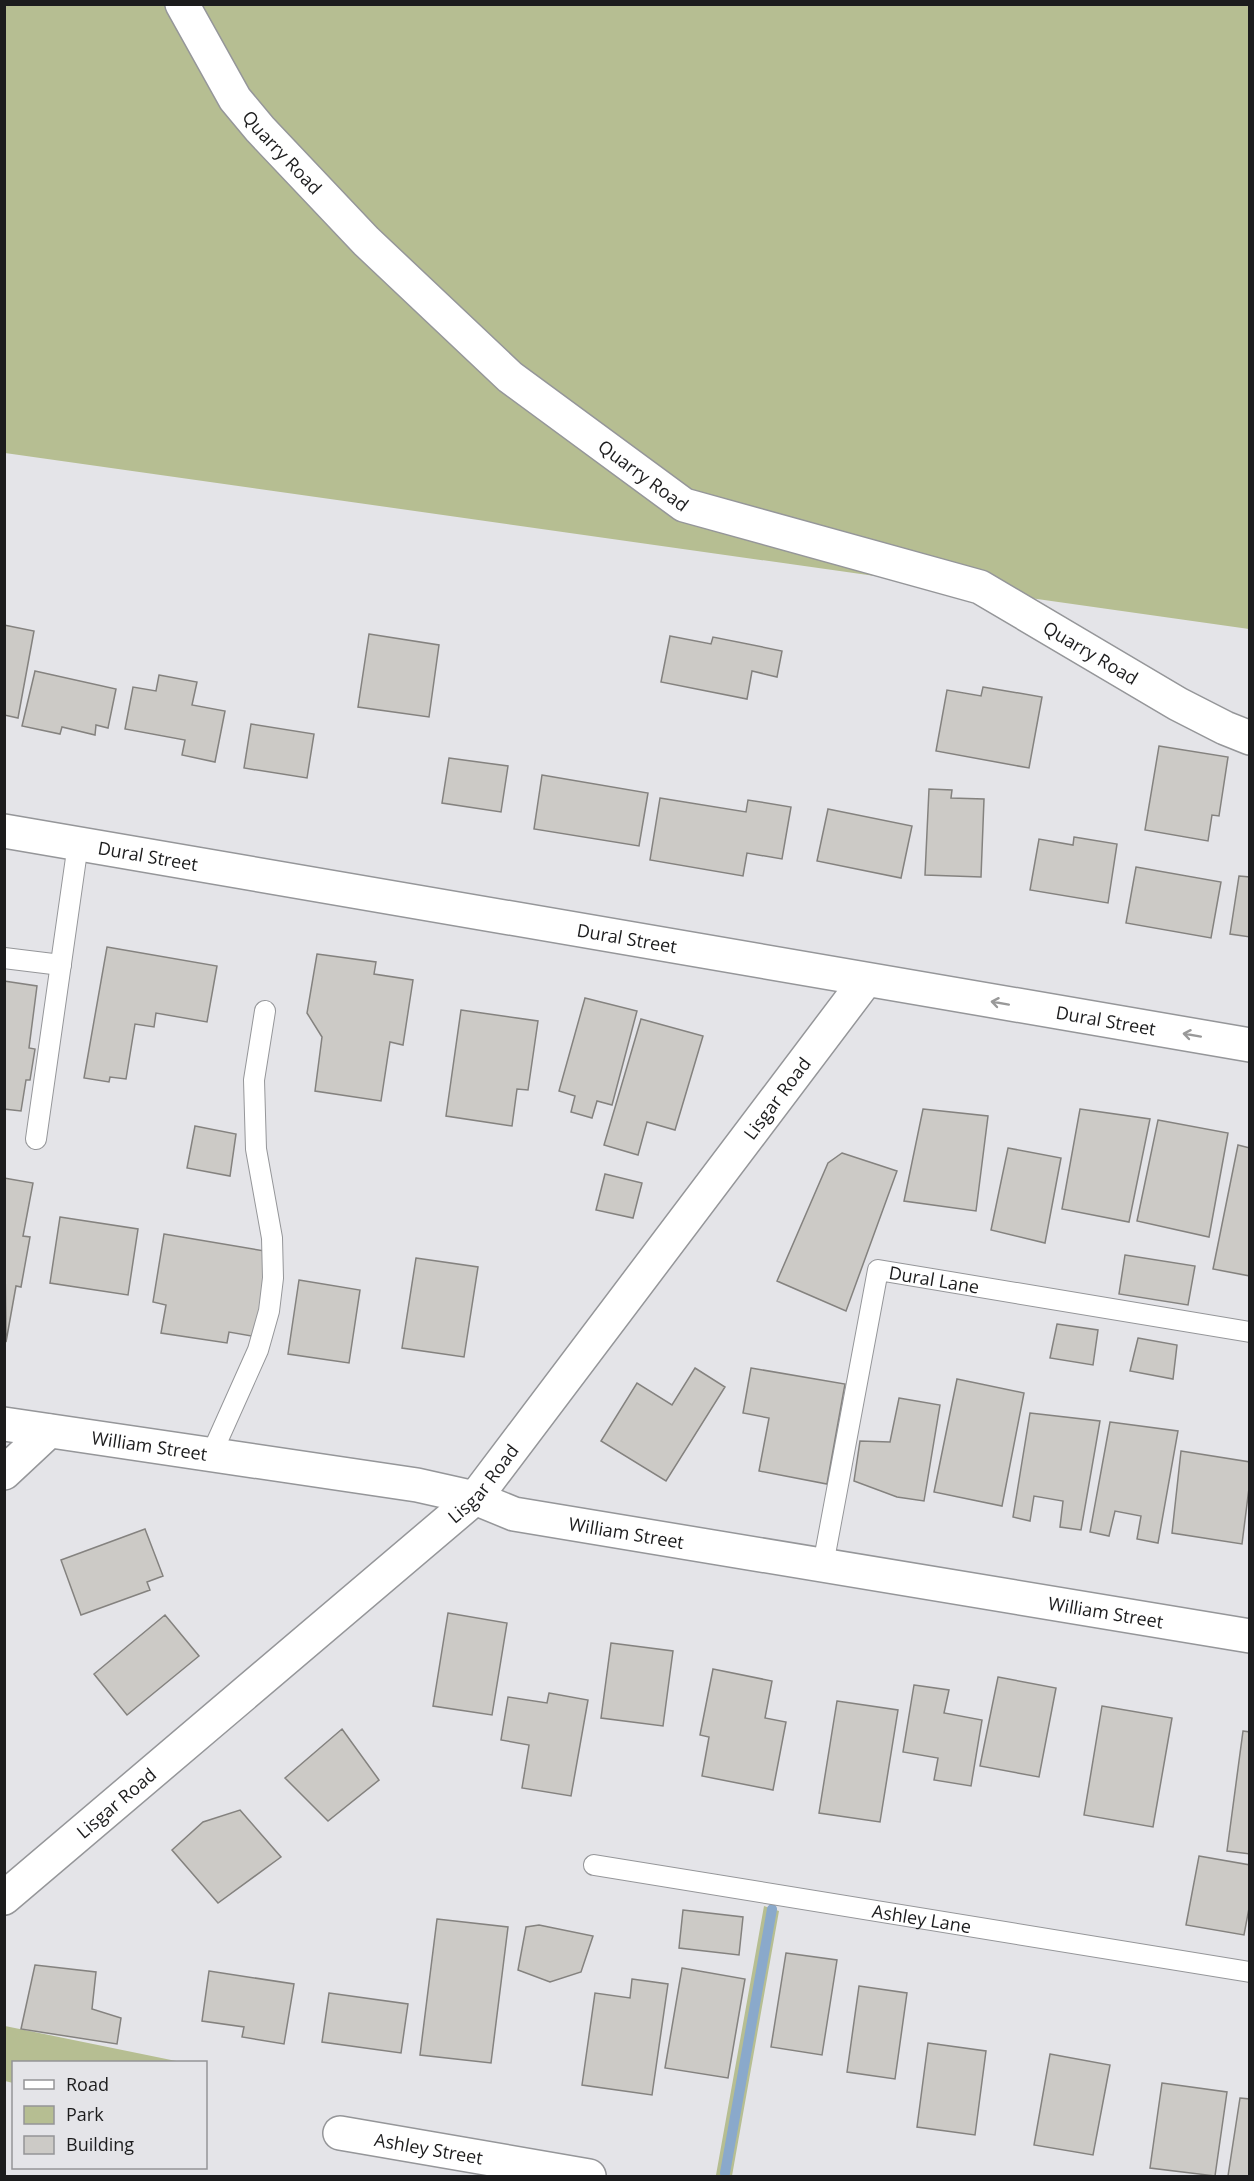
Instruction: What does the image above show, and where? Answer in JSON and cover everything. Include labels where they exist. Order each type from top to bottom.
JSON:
[{"type":"street","name":"Quarry Road","points":[[182,4],[236,99],[260,129],[366,241],[510,377],[684,505],[980,587],[1178,705],[1250,738]]},
{"type":"street","name":"Dural Street","points":[[4,831],[1250,1045]]},
{"type":"street","name":"Lisgar Road","points":[[4,1898],[475,1498],[866,980]]},
{"type":"street","name":"William Street","points":[[4,1424],[417,1485],[475,1498],[514,1514],[1250,1636]]},
{"type":"street","points":[[4,1473],[49,1431]]},
{"type":"street","name":"Ashley Street","points":[[340,2133],[589,2176]]},
{"type":"lane","points":[[36,1139],[78,844]]},
{"type":"lane","points":[[4,958],[61,965]]},
{"type":"lane","points":[[211,1455],[258,1350],[269,1311],[272,1289],[272,1238],[256,1149],[254,1080],[265,1011]]},
{"type":"lane","name":"Dural Lane","points":[[823,1565],[878,1270],[1250,1332]]},
{"type":"lane","name":"Ashley Lane","points":[[594,1865],[1250,1972]]},
{"type":"green space","points":[[5,5],[1249,5],[1249,629],[5,453]]},
{"type":"green space","points":[[764,1906],[779,1911],[732,2176],[716,2175]]},
{"type":"green space","points":[[5,2026],[176,2061],[12,2061],[12,2083],[5,2081]]},
{"type":"building","points":[[4,625],[34,631],[18,718],[4,715]]},
{"type":"building","points":[[369,634],[439,645],[429,717],[358,707]]},
{"type":"building","points":[[670,636],[711,644],[713,637],[782,651],[777,677],[752,671],[747,699],[661,682]]},
{"type":"building","points":[[35,671],[116,689],[108,728],[96,725],[95,735],[62,727],[60,734],[22,726]]},
{"type":"building","points":[[159,675],[197,682],[192,705],[225,711],[215,762],[182,755],[185,740],[125,729],[133,687],[156,691]]},
{"type":"building","points":[[983,687],[1042,697],[1029,768],[936,751],[947,690],[981,696]]},
{"type":"building","points":[[251,724],[314,734],[307,778],[244,768]]},
{"type":"building","points":[[1159,746],[1228,757],[1219,816],[1212,815],[1208,841],[1145,830]]},
{"type":"building","points":[[449,758],[508,766],[501,812],[442,803]]},
{"type":"building","points":[[542,775],[648,793],[639,846],[534,829]]},
{"type":"building","points":[[929,789],[952,790],[951,798],[984,799],[981,877],[925,875]]},
{"type":"building","points":[[660,798],[746,812],[748,800],[791,807],[782,859],[747,853],[743,876],[650,860]]},
{"type":"building","points":[[828,809],[912,826],[901,878],[817,861]]},
{"type":"building","points":[[1074,837],[1117,844],[1108,903],[1030,890],[1039,839],[1073,845]]},
{"type":"building","points":[[1136,867],[1221,882],[1211,938],[1126,923]]},
{"type":"building","points":[[1239,876],[1250,877],[1250,937],[1230,934]]},
{"type":"building","points":[[107,947],[217,966],[207,1022],[156,1013],[154,1027],[135,1024],[126,1079],[110,1077],[109,1082],[84,1078]]},
{"type":"building","points":[[317,954],[376,962],[374,974],[413,980],[403,1045],[390,1042],[381,1101],[315,1091],[322,1037],[307,1013]]},
{"type":"building","points":[[4,981],[37,986],[29,1048],[35,1049],[30,1080],[26,1080],[21,1111],[4,1109]]},
{"type":"building","points":[[585,998],[637,1011],[612,1105],[597,1101],[592,1118],[571,1112],[575,1096],[559,1091]]},
{"type":"building","points":[[461,1010],[538,1021],[528,1090],[517,1089],[512,1126],[446,1116]]},
{"type":"building","points":[[641,1019],[703,1036],[675,1130],[647,1122],[638,1155],[604,1145]]},
{"type":"building","points":[[923,1109],[988,1116],[976,1211],[904,1201]]},
{"type":"building","points":[[1080,1109],[1150,1119],[1129,1222],[1062,1209]]},
{"type":"building","points":[[1158,1120],[1228,1133],[1209,1237],[1137,1221]]},
{"type":"building","points":[[195,1126],[236,1134],[230,1176],[187,1168]]},
{"type":"building","points":[[1238,1145],[1250,1148],[1250,1276],[1213,1269]]},
{"type":"building","points":[[1008,1148],[1061,1158],[1045,1243],[991,1230]]},
{"type":"building","points":[[842,1153],[897,1171],[846,1311],[777,1281],[828,1163]]},
{"type":"building","points":[[605,1174],[642,1183],[633,1218],[596,1210]]},
{"type":"building","points":[[4,1178],[33,1183],[23,1236],[30,1237],[21,1287],[16,1286],[6,1342]]},
{"type":"building","points":[[60,1217],[138,1229],[128,1295],[50,1283]]},
{"type":"building","points":[[164,1234],[271,1252],[257,1337],[229,1332],[227,1343],[161,1333],[166,1305],[153,1302]]},
{"type":"building","points":[[1125,1255],[1195,1266],[1188,1305],[1119,1294]]},
{"type":"building","points":[[416,1258],[478,1267],[464,1357],[402,1348]]},
{"type":"building","points":[[299,1280],[360,1290],[349,1363],[288,1354]]},
{"type":"building","points":[[1057,1324],[1098,1330],[1093,1365],[1050,1358]]},
{"type":"building","points":[[1138,1338],[1177,1345],[1173,1379],[1130,1371]]},
{"type":"building","points":[[695,1368],[725,1387],[666,1481],[601,1441],[637,1383],[672,1405]]},
{"type":"building","points":[[751,1368],[845,1384],[827,1484],[759,1471],[769,1418],[743,1413]]},
{"type":"building","points":[[957,1379],[1024,1393],[1002,1506],[934,1492]]},
{"type":"building","points":[[899,1398],[940,1405],[924,1501],[897,1497],[854,1481],[860,1441],[890,1442]]},
{"type":"building","points":[[1030,1413],[1100,1421],[1081,1530],[1060,1527],[1063,1501],[1034,1496],[1030,1521],[1013,1517]]},
{"type":"building","points":[[1110,1422],[1178,1431],[1158,1543],[1137,1539],[1141,1516],[1115,1511],[1109,1536],[1090,1532]]},
{"type":"building","points":[[1181,1451],[1250,1462],[1242,1544],[1172,1533]]},
{"type":"building","points":[[145,1529],[163,1576],[147,1582],[150,1590],[81,1615],[61,1560]]},
{"type":"building","points":[[448,1613],[507,1623],[492,1715],[433,1706]]},
{"type":"building","points":[[165,1615],[199,1656],[127,1715],[94,1674]]},
{"type":"building","points":[[611,1643],[673,1651],[663,1726],[601,1718]]},
{"type":"building","points":[[713,1669],[772,1681],[765,1718],[786,1722],[773,1790],[702,1776],[709,1737],[700,1735]]},
{"type":"building","points":[[998,1677],[1056,1688],[1039,1777],[980,1766]]},
{"type":"building","points":[[914,1685],[949,1690],[944,1713],[982,1720],[971,1786],[934,1780],[938,1758],[903,1752]]},
{"type":"building","points":[[549,1693],[588,1700],[571,1796],[522,1788],[529,1745],[501,1740],[508,1697],[547,1703]]},
{"type":"building","points":[[837,1701],[898,1710],[880,1822],[819,1813]]},
{"type":"building","points":[[1102,1706],[1172,1718],[1153,1827],[1084,1815]]},
{"type":"building","points":[[342,1729],[379,1780],[328,1821],[285,1778]]},
{"type":"building","points":[[1243,1731],[1250,1732],[1250,1854],[1227,1851]]},
{"type":"building","points":[[240,1810],[281,1857],[218,1903],[172,1850],[203,1822]]},
{"type":"building","points":[[1199,1856],[1250,1865],[1250,1903],[1244,1935],[1186,1925]]},
{"type":"building","points":[[683,1910],[743,1917],[739,1955],[679,1948]]},
{"type":"building","points":[[437,1919],[508,1927],[491,2063],[420,2055]]},
{"type":"building","points":[[539,1925],[593,1936],[581,1972],[550,1982],[518,1970],[526,1927]]},
{"type":"building","points":[[786,1953],[837,1960],[822,2055],[771,2047]]},
{"type":"building","points":[[35,1965],[96,1972],[92,2009],[121,2018],[117,2044],[21,2029]]},
{"type":"building","points":[[682,1968],[745,1979],[728,2078],[665,2068]]},
{"type":"building","points":[[209,1971],[294,1984],[284,2044],[242,2037],[244,2027],[202,2021]]},
{"type":"building","points":[[632,1979],[668,1984],[652,2095],[582,2085],[595,1993],[630,1998]]},
{"type":"building","points":[[859,1986],[907,1993],[895,2079],[847,2072]]},
{"type":"building","points":[[329,1993],[408,2004],[401,2053],[322,2042]]},
{"type":"building","points":[[928,2043],[986,2051],[975,2135],[917,2127]]},
{"type":"building","points":[[1050,2054],[1110,2065],[1093,2155],[1034,2145]]},
{"type":"building","points":[[1162,2083],[1227,2092],[1215,2176],[1150,2168]]},
{"type":"building","points":[[1240,2098],[1250,2099],[1250,2176],[1228,2176]]},
{"type":"waterway","points":[[725,2173],[772,1909]]}]
